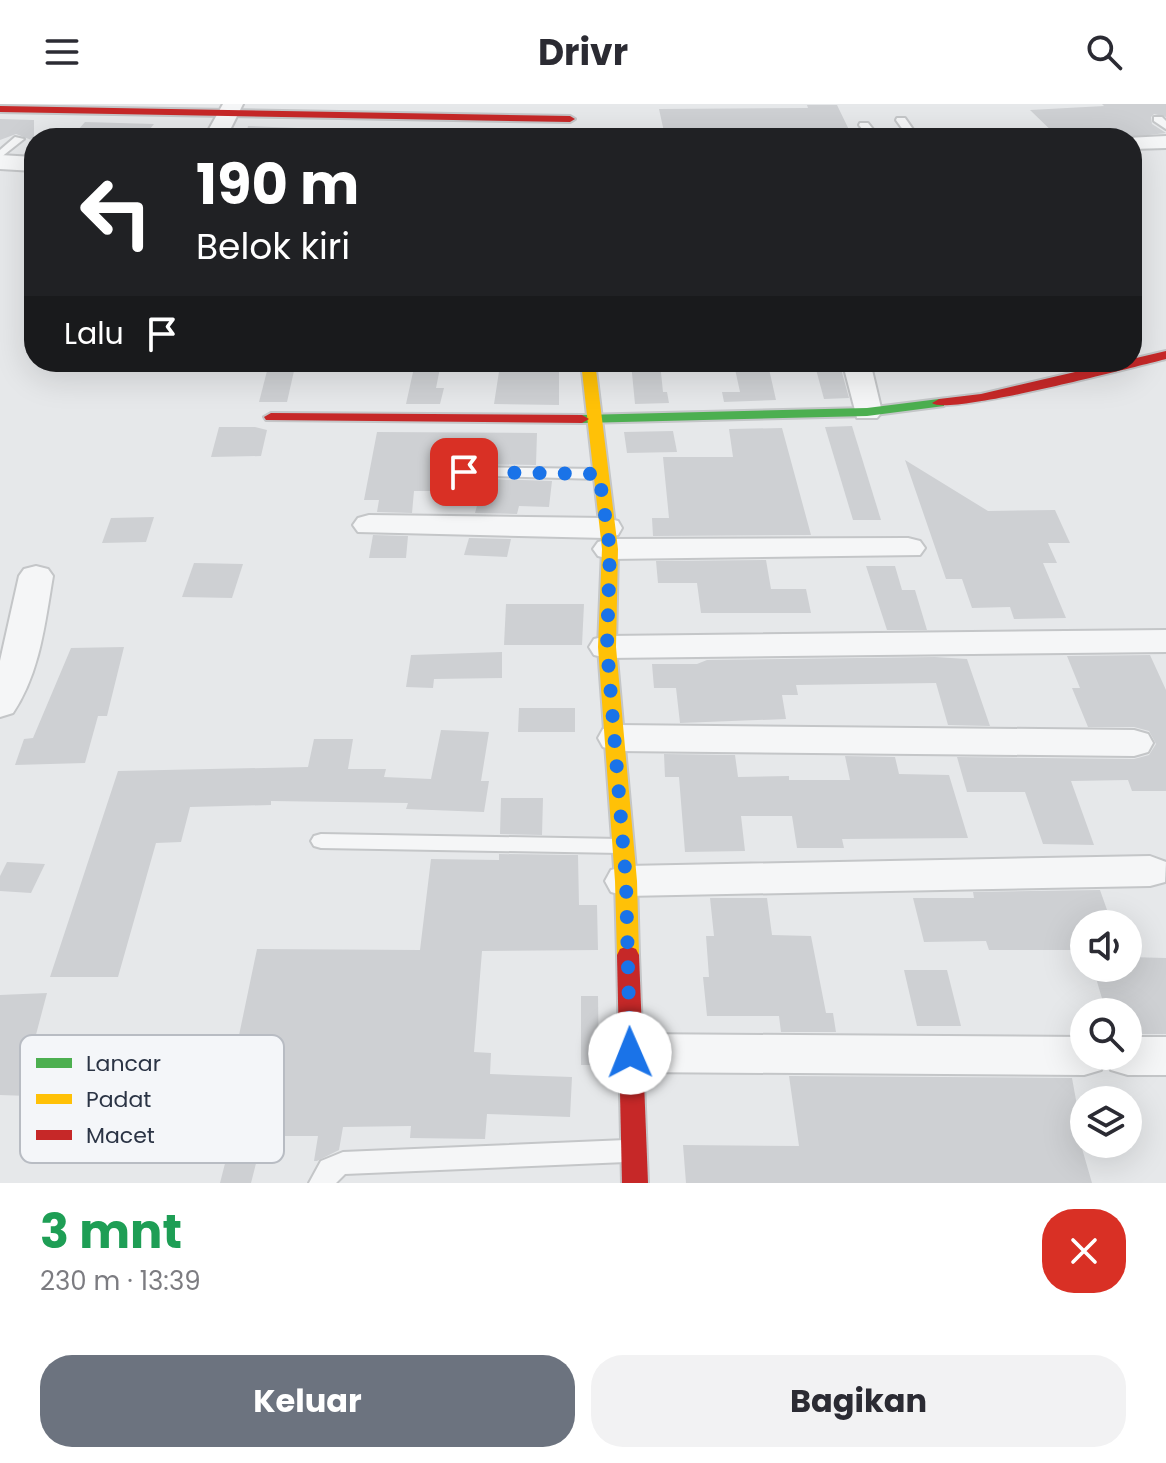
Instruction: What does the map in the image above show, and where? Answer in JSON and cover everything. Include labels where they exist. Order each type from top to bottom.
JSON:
[{"type":"street","points":[[0,109],[570,111]]},
{"type":"street","points":[[220,128],[230,110]]},
{"type":"street","points":[[1142,143],[1166,142]]},
{"type":"street","points":[[0,162],[24,163]]},
{"type":"street","points":[[1142,361],[1166,355]]},
{"type":"street","points":[[589,372],[608,539],[607,647],[617,738],[624,864],[635,1183]]},
{"type":"street","points":[[858,372],[867,412]]},
{"type":"street","points":[[271,417],[592,419],[867,412],[981,398],[1093,372]]},
{"type":"street","points":[[369,525],[608,539],[908,548]]},
{"type":"street","points":[[0,705],[22,652],[36,576]]},
{"type":"street","points":[[607,647],[1166,641]]},
{"type":"street","points":[[617,738],[1134,743]]},
{"type":"street","points":[[624,864],[1150,871]]},
{"type":"street","points":[[630,1053],[1070,1056]]},
{"type":"street","points":[[1142,1056],[1166,1056]]},
{"type":"lane","points":[[901,120],[907,128]]},
{"type":"lane","points":[[0,155],[19,139]]},
{"type":"lane","points":[[464,472],[599,474]]},
{"type":"lane","points":[[321,841],[624,864]]},
{"type":"lane","points":[[322,1183],[330,1169],[343,1163],[632,1150]]},
{"type":"building","points":[[1102,104],[1166,104],[1166,117],[1154,114],[1151,117],[1152,124],[1166,133],[1142,136],[1142,128],[1049,128],[1030,110],[1104,106]]},
{"type":"building","points":[[807,105],[837,105],[848,128],[663,128],[659,109],[808,108]]},
{"type":"building","points":[[0,119],[34,120],[34,128],[24,128],[24,137],[16,134],[0,140]]},
{"type":"building","points":[[85,122],[154,124],[151,128],[80,128]]},
{"type":"building","points":[[248,126],[298,128],[248,128]]},
{"type":"building","points":[[267,372],[294,372],[287,402],[259,402]]},
{"type":"building","points":[[413,372],[439,372],[436,388],[444,388],[440,404],[406,404]]},
{"type":"building","points":[[499,372],[559,372],[559,405],[494,404]]},
{"type":"building","points":[[632,372],[661,372],[663,392],[667,392],[669,403],[635,404]]},
{"type":"building","points":[[736,372],[770,372],[776,400],[724,402],[722,392],[740,392]]},
{"type":"building","points":[[817,372],[842,372],[849,398],[824,399]]},
{"type":"building","points":[[852,426],[881,520],[853,520],[825,427]]},
{"type":"building","points":[[219,427],[267,430],[261,456],[211,457]]},
{"type":"building","points":[[782,428],[811,535],[653,536],[652,518],[669,518],[663,457],[733,457],[729,429]]},
{"type":"building","points":[[673,431],[677,452],[627,453],[624,432]]},
{"type":"building","points":[[377,432],[537,433],[536,465],[464,464],[453,472],[459,478],[552,481],[549,507],[519,506],[517,514],[475,513],[481,491],[414,491],[412,513],[377,512],[379,500],[364,500]]},
{"type":"building","points":[[905,460],[988,511],[1055,510],[1070,543],[1048,543],[1057,563],[1043,563],[1066,618],[1014,619],[1010,607],[972,608],[962,579],[946,579]]},
{"type":"building","points":[[154,517],[146,542],[102,543],[111,518]]},
{"type":"building","points":[[373,535],[408,536],[406,558],[369,558]]},
{"type":"building","points":[[469,538],[511,539],[507,557],[464,555]]},
{"type":"building","points":[[766,560],[771,589],[806,589],[811,613],[701,613],[697,583],[658,583],[656,561]]},
{"type":"building","points":[[194,563],[243,564],[232,598],[182,597]]},
{"type":"building","points":[[866,566],[895,566],[902,590],[915,590],[927,630],[887,630]]},
{"type":"building","points":[[506,604],[584,604],[582,645],[504,645]]},
{"type":"building","points":[[124,647],[107,716],[98,716],[85,763],[15,765],[24,739],[33,738],[71,648]]},
{"type":"building","points":[[502,652],[502,678],[434,679],[433,688],[406,687],[411,655]]},
{"type":"building","points":[[1150,655],[1166,690],[1166,791],[1132,791],[1128,780],[1071,781],[1094,845],[1043,844],[1025,792],[967,792],[957,757],[1134,759],[1149,755],[1156,744],[1149,731],[1134,727],[1088,727],[1072,688],[1080,688],[1067,656]]},
{"type":"building","points":[[967,659],[990,726],[948,725],[936,683],[796,685],[798,695],[782,695],[786,719],[680,723],[676,688],[654,688],[652,664],[697,664],[707,660]]},
{"type":"building","points":[[519,708],[575,708],[575,732],[518,732]]},
{"type":"building","points":[[441,730],[489,732],[481,781],[489,781],[484,812],[406,809],[408,803],[271,801],[271,805],[190,807],[181,842],[156,843],[118,977],[50,977],[118,771],[308,767],[314,739],[353,739],[348,769],[386,769],[384,777],[431,779]]},
{"type":"building","points":[[664,754],[735,755],[738,777],[789,776],[789,780],[850,780],[845,756],[895,757],[899,774],[949,775],[968,838],[842,839],[844,848],[797,848],[792,816],[741,816],[745,851],[685,852],[679,777],[665,777]]},
{"type":"building","points":[[501,798],[543,798],[542,835],[500,834]]},
{"type":"building","points":[[499,854],[578,855],[579,905],[597,905],[598,950],[482,951],[474,1052],[491,1053],[490,1074],[572,1077],[570,1117],[487,1114],[485,1139],[410,1138],[411,1126],[343,1127],[339,1150],[314,1161],[318,1136],[284,1136],[284,1035],[239,1035],[257,949],[420,950],[431,859],[499,860]]},
{"type":"building","points":[[7,862],[45,864],[31,893],[0,891],[0,876]]},
{"type":"building","points":[[1100,890],[1107,910],[1070,910],[1070,950],[989,950],[986,941],[924,942],[913,898],[974,898],[973,892]]},
{"type":"building","points":[[710,898],[767,898],[772,935],[811,936],[826,1013],[833,1013],[836,1032],[781,1032],[779,1016],[707,1016],[703,977],[709,977],[706,936],[714,936]]},
{"type":"building","points":[[1142,957],[1166,958],[1166,1034],[1142,1034],[1142,998],[1102,998],[1097,982],[1142,982]]},
{"type":"building","points":[[904,970],[947,970],[961,1026],[917,1026]]},
{"type":"building","points":[[47,993],[36,1035],[20,1035],[20,1096],[0,1095],[0,995]]},
{"type":"building","points":[[581,996],[598,996],[599,1065],[581,1065]]},
{"type":"building","points":[[789,1076],[1072,1078],[1070,1158],[1085,1158],[1092,1183],[686,1183],[683,1145],[799,1146]]},
{"type":"building","points":[[225,1163],[256,1163],[251,1183],[220,1183]]},
{"type":"traffic: fast","points":[[582,419],[867,412],[939,403]]},
{"type":"traffic: slow","points":[[589,372],[610,549],[607,647],[626,881],[628,955]]},
{"type":"traffic: jam","points":[[0,109],[570,119]]},
{"type":"traffic: jam","points":[[1142,361],[1166,355]]},
{"type":"traffic: jam","points":[[939,403],[981,398],[1093,372]]},
{"type":"traffic: jam","points":[[271,417],[582,419]]},
{"type":"traffic: jam","points":[[628,955],[635,1183]]},
{"type":"route","points":[[464,472],[599,474],[610,549],[607,647],[617,738],[621,846],[626,881],[630,1053]]}]
